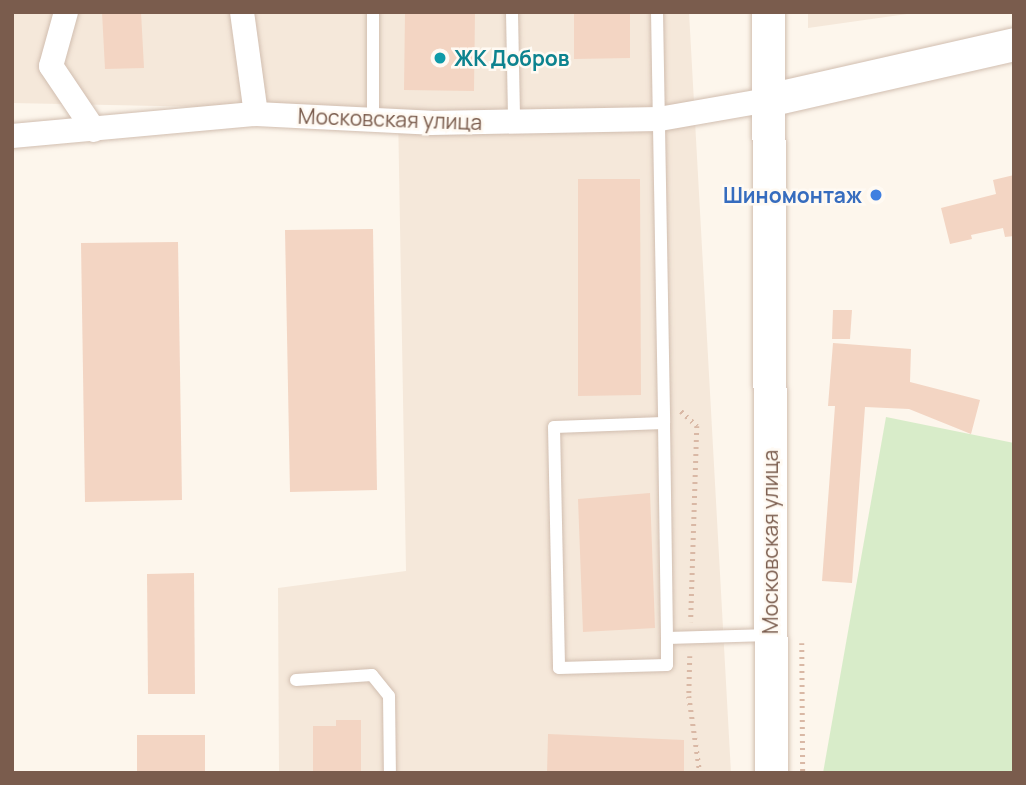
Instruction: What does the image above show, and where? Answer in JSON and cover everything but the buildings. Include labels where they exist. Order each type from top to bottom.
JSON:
[{"type":"main road","name":"Московская улица","points":[[768,12],[771,773]]},
{"type":"main road","points":[[768,100],[1014,44]]},
{"type":"street","points":[[66,12],[51,66],[94,130]]},
{"type":"street","points":[[242,12],[256,114]]},
{"type":"street","name":"Московская улица","points":[[12,136],[256,114],[373,120],[659,119],[768,100]]},
{"type":"lane","points":[[373,12],[373,120]]},
{"type":"lane","points":[[512,12],[514,121]]},
{"type":"lane","points":[[657,12],[664,396],[667,665],[559,668],[554,428],[664,423]]},
{"type":"lane","points":[[667,638],[771,635]]},
{"type":"lane","points":[[296,680],[372,675],[389,696],[390,773]]},
{"type":"path","points":[[664,396],[697,426],[689,696],[700,773]]},
{"type":"shaded area","points":[[12,12],[689,12],[731,773],[279,773],[278,588],[406,571],[398,111],[12,103]]},
{"type":"shaded area","points":[[808,12],[921,12],[808,28]]},
{"type":"green space","points":[[886,417],[1014,443],[1014,773],[823,773]]},
{"type":"place","name":"ЖК Добров","points":[[440,58]]},
{"type":"place","name":"Шиномонтаж","points":[[876,195]]}]
